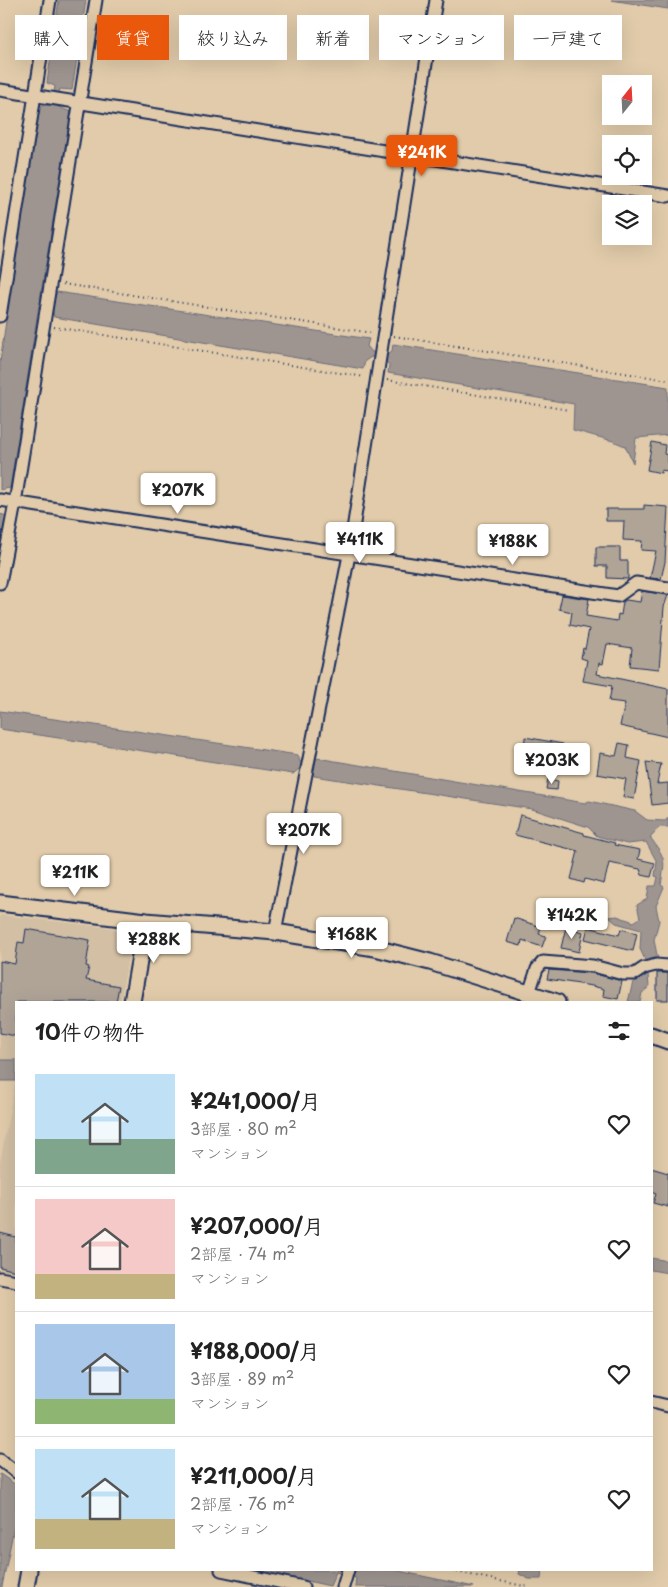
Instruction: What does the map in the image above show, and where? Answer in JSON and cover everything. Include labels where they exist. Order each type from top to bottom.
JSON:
[{"type":"street","points":[[0,316],[50,0]]},
{"type":"street","points":[[0,583],[15,503],[96,0]]},
{"type":"street","points":[[275,932],[349,555],[436,0]]},
{"type":"street","points":[[0,90],[80,101],[668,196]]},
{"type":"street","points":[[1,501],[618,596],[636,583],[668,588]]},
{"type":"street","points":[[0,903],[146,921],[275,932],[375,948],[430,962],[554,1001]]},
{"type":"street","points":[[132,1001],[146,921]]},
{"type":"street","points":[[529,993],[537,969],[543,962],[593,966],[623,974],[635,974],[648,967],[668,966]]},
{"type":"street","points":[[653,1036],[668,1041]]},
{"type":"street","points":[[0,1278],[15,1281]]},
{"type":"street","points":[[653,1402],[668,1406]]},
{"type":"street","points":[[0,1460],[15,1471]]},
{"type":"street","points":[[26,1587],[30,1571]]},
{"type":"street","points":[[226,1571],[303,1587]]},
{"type":"path","points":[[51,282],[668,380]]},
{"type":"path","points":[[44,325],[569,410]]},
{"type":"path","points":[[452,1571],[529,1587]]},
{"type":"shaded area","points":[[59,0],[86,0],[84,15],[57,15]]},
{"type":"shaded area","points":[[611,0],[668,0],[668,9]]},
{"type":"shaded area","points":[[50,60],[77,60],[72,90],[60,89],[56,106],[71,112],[40,299],[53,301],[57,292],[369,339],[367,346],[372,352],[386,355],[392,351],[393,344],[668,387],[668,435],[636,438],[633,463],[625,446],[573,430],[574,404],[388,373],[389,365],[385,360],[371,357],[365,361],[363,369],[54,317],[52,307],[39,305],[10,488],[0,490],[0,362],[10,294],[0,292],[0,286],[11,288],[39,106],[52,105],[55,86],[47,83]]},
{"type":"shaded area","points":[[0,514],[7,516],[0,549]]},
{"type":"shaded area","points":[[0,711],[298,755],[300,762],[314,764],[317,758],[585,803],[589,801],[635,811],[647,820],[665,821],[668,818],[668,827],[660,827],[650,837],[662,856],[664,865],[661,885],[664,887],[656,906],[659,921],[654,940],[658,960],[652,963],[648,974],[649,987],[642,993],[640,1001],[628,1001],[633,982],[644,972],[646,962],[640,949],[641,930],[616,923],[609,917],[617,916],[634,922],[640,918],[637,905],[647,899],[649,886],[656,886],[658,877],[655,876],[657,862],[646,842],[627,844],[597,836],[588,827],[532,809],[314,776],[312,771],[299,769],[293,774],[0,729]]},
{"type":"shaded area","points":[[0,915],[111,928],[127,937],[129,952],[120,1001],[15,1001],[15,1072],[0,1071]]},
{"type":"shaded area","points":[[0,1060],[15,1060],[15,1081],[0,1081]]},
{"type":"shaded area","points":[[15,1082],[15,1276],[0,1274],[0,1163]]},
{"type":"shaded area","points":[[653,1258],[668,1261],[668,1273],[653,1270]]},
{"type":"shaded area","points":[[0,1474],[15,1484],[15,1522],[2,1587],[0,1587]]},
{"type":"shaded area","points":[[262,1571],[399,1571],[474,1587],[355,1587],[356,1578],[336,1572],[330,1586]]},
{"type":"shaded area","points":[[520,1571],[542,1571],[541,1579],[529,1579],[519,1574]]},
{"type":"building","points":[[652,442],[665,445],[664,454],[668,455],[668,471],[661,470],[661,473],[647,470]]},
{"type":"building","points":[[644,505],[668,507],[665,562],[661,579],[650,578],[656,551],[641,550],[642,541],[623,540],[624,521],[606,521],[606,509],[644,509]]},
{"type":"building","points":[[596,547],[620,547],[620,561],[628,561],[628,579],[607,578],[607,566],[596,566]]},
{"type":"building","points":[[642,591],[668,595],[664,607],[659,669],[630,666],[632,648],[607,644],[603,664],[599,663],[597,674],[668,689],[668,737],[620,726],[625,703],[609,701],[612,686],[583,681],[587,660],[581,658],[589,629],[570,625],[572,612],[559,609],[562,595],[589,599],[586,616],[617,621],[618,614],[621,615],[623,602],[626,600],[640,602]]},
{"type":"building","points":[[525,737],[563,744],[560,756],[552,755],[550,762],[539,760],[541,751],[524,750]]},
{"type":"building","points":[[619,743],[629,745],[627,758],[641,761],[634,799],[623,797],[626,779],[597,774],[600,753],[616,756]]},
{"type":"building","points":[[646,762],[661,764],[657,784],[668,783],[668,803],[652,805]]},
{"type":"building","points":[[548,779],[558,781],[557,790],[546,789]]},
{"type":"building","points":[[520,815],[584,833],[584,835],[615,843],[614,845],[640,850],[638,859],[655,863],[651,877],[642,875],[640,869],[609,863],[604,884],[585,879],[584,883],[571,879],[578,851],[515,835]]},
{"type":"building","points":[[514,918],[541,927],[539,934],[546,936],[542,947],[522,940],[521,946],[507,942]]},
{"type":"building","points":[[566,927],[583,932],[579,952],[561,948]]},
{"type":"building","points":[[588,927],[619,935],[621,929],[637,933],[633,951],[585,939]]},
{"type":"building","points":[[26,929],[90,940],[86,966],[89,967],[86,980],[119,986],[116,1001],[15,1001],[15,1036],[0,1033],[0,961],[15,964],[18,942],[24,943]]},
{"type":"building","points":[[549,970],[592,973],[622,981],[618,999],[603,996],[604,989],[547,979]]},
{"type":"building","points":[[657,973],[668,973],[668,1000],[657,1000]]},
{"type":"building","points":[[653,1169],[668,1173],[668,1207],[653,1203],[656,1194],[653,1193]]},
{"type":"building","points":[[0,1233],[15,1237],[15,1271],[0,1267]]}]
